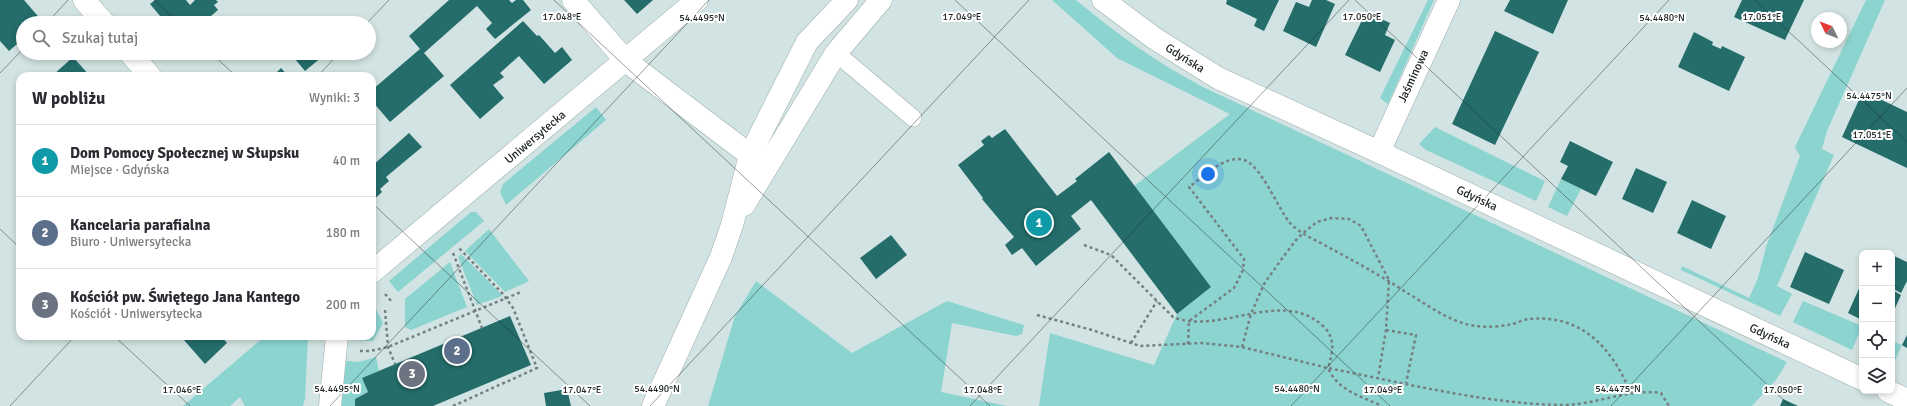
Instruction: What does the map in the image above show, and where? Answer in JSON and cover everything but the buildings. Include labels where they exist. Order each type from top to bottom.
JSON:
[{"type":"street","points":[[84,0],[98,16]]},
{"type":"street","points":[[573,0],[626,61],[750,155]]},
{"type":"street","name":"Uniwersytecka","points":[[377,281],[626,61],[698,0]]},
{"type":"street","points":[[653,406],[721,256],[732,224],[750,155],[807,42],[847,0]]},
{"type":"street","points":[[732,224],[836,54],[881,0]]},
{"type":"street","name":"Gdyńska","points":[[1103,0],[1154,38],[1218,78],[1859,378]]},
{"type":"street","name":"Jaśminowa","points":[[1378,152],[1449,0]]},
{"type":"street","points":[[136,60],[147,72]]},
{"type":"street","points":[[330,406],[337,340]]},
{"type":"street","points":[[1894,394],[1907,400]]},
{"type":"lane","points":[[836,54],[913,118]]},
{"type":"path","points":[[1189,321],[1234,288],[1244,270],[1244,259],[1189,187],[1219,165],[1231,160],[1244,160],[1259,174],[1290,223],[1303,233],[1388,280],[1430,307],[1454,319],[1476,326],[1512,324],[1530,319],[1554,320],[1574,326],[1590,334],[1612,356],[1625,379],[1630,394]]},
{"type":"path","points":[[1242,347],[1251,314],[1264,284],[1280,260],[1303,233],[1317,222],[1331,218],[1349,219],[1361,226],[1388,280],[1386,330],[1378,378]]},
{"type":"path","points":[[1084,245],[1111,255],[1173,318],[1181,321],[1210,320],[1282,310],[1310,315],[1327,329],[1332,340],[1333,351],[1328,368],[1332,377],[1341,386],[1382,406]]},
{"type":"path","points":[[453,406],[537,368],[513,308],[505,297],[459,248]]},
{"type":"path","points":[[453,253],[482,328]]},
{"type":"path","points":[[377,281],[393,303]]},
{"type":"path","points":[[370,351],[388,347],[505,297],[521,292]]},
{"type":"path","points":[[1131,343],[1157,301]]},
{"type":"path","points":[[385,310],[388,347],[395,364]]},
{"type":"path","points":[[1037,315],[1140,346],[1202,343],[1242,347],[1328,368],[1406,384],[1457,394],[1531,405],[1563,406],[1604,400],[1646,391],[1662,393],[1669,406]]},
{"type":"path","points":[[1188,344],[1189,321]]},
{"type":"path","points":[[1386,330],[1416,335],[1406,384]]},
{"type":"shaded area","points":[[1052,0],[1076,0],[1137,47],[1169,68],[1203,87],[1787,362],[1776,380],[1752,406],[1039,406],[1050,333],[1154,365],[1177,314],[1211,287],[1134,186],[1230,114],[1117,58]]},
{"type":"shaded area","points":[[1428,0],[1434,0],[1388,104],[1380,98]]},
{"type":"shaded area","points":[[1866,0],[1885,0],[1827,131],[1822,149],[1834,155],[1777,286],[1792,294],[1780,316],[1681,270],[1682,266],[1749,298],[1758,278],[1766,247],[1800,156],[1795,147],[1843,48],[1847,48],[1847,39]]},
{"type":"shaded area","points":[[596,107],[606,120],[506,205],[500,192],[503,184]]},
{"type":"shaded area","points":[[1435,127],[1545,181],[1536,201],[1426,150],[1419,144]]},
{"type":"shaded area","points":[[1561,179],[1581,189],[1567,216],[1548,207]]},
{"type":"shaded area","points":[[471,212],[476,212],[484,221],[398,292],[389,281]]},
{"type":"shaded area","points":[[489,229],[529,281],[505,292],[465,251]]},
{"type":"shaded area","points":[[461,254],[502,296],[477,305],[458,257]]},
{"type":"shaded area","points":[[450,262],[467,307],[411,330],[405,327],[405,299]]},
{"type":"shaded area","points":[[756,281],[852,353],[947,301],[1024,325],[1022,334],[1016,336],[952,323],[941,392],[1007,406],[708,406],[735,316]]},
{"type":"shaded area","points":[[1803,301],[1859,325],[1859,333],[1852,350],[1793,322]]},
{"type":"shaded area","points":[[376,309],[383,323],[376,336]]},
{"type":"shaded area","points":[[260,340],[308,340],[305,399],[303,406],[245,406],[240,397],[230,406],[183,406]]},
{"type":"shaded area","points":[[349,340],[374,340],[373,341]]},
{"type":"shaded area","points":[[1895,342],[1902,345],[1895,360]]},
{"type":"shaded area","points":[[376,357],[379,371],[362,378],[368,392],[355,399],[355,406],[341,406],[346,361],[359,362]]},
{"type":"place","name":"Dom Pomocy Społecznej w Słupsku","points":[[1039,223]]},
{"type":"place","name":"Kancelaria parafialna","points":[[457,351]]},
{"type":"place","name":"Kościół pw. Świętego Jana Kantego","points":[[412,374]]}]
